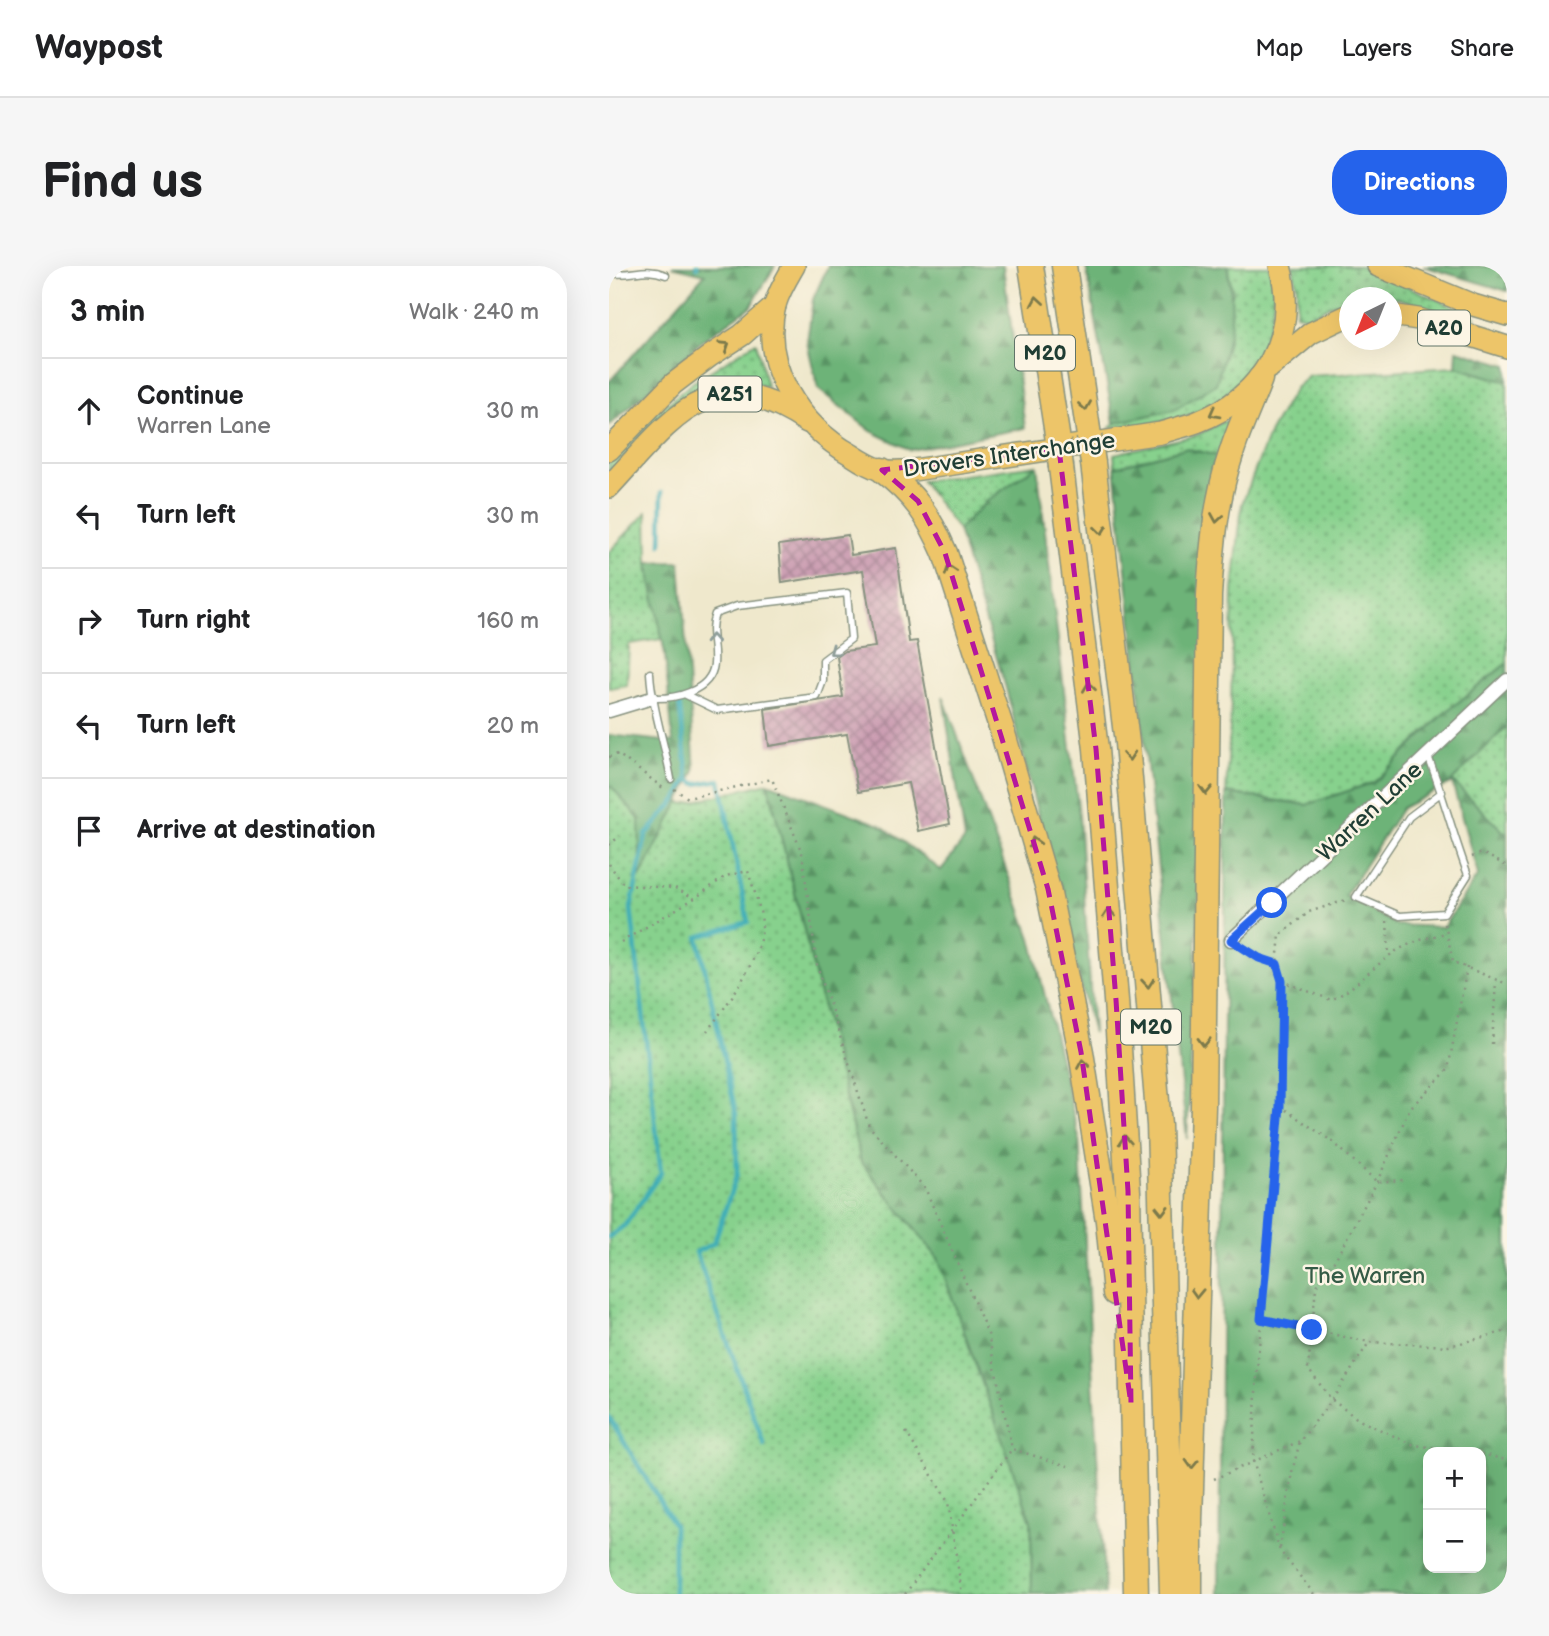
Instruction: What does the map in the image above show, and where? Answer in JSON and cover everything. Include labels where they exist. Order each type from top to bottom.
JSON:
[{"type":"highway","name":"M20","points":[[1031,266],[1058,441],[1096,749],[1116,1000],[1128,1191],[1136,1594]]},
{"type":"highway","name":"M20","points":[[1064,266],[1093,463],[1128,743],[1159,1125],[1172,1594]]},
{"type":"highway","name":"M20","points":[[1190,1594],[1203,1107],[1211,555],[1224,480],[1232,451],[1264,374]]},
{"type":"highway","name":"M20","points":[[882,470],[918,501],[934,527],[945,553],[1002,730],[1048,889],[1081,1052],[1108,1221],[1131,1404]]},
{"type":"main road","name":"Drovers Interchange","points":[[794,266],[775,306],[772,328],[781,376],[788,394],[807,422],[844,451],[882,470],[931,468],[1161,433],[1199,421],[1228,406],[1264,374],[1280,338],[1286,314],[1280,266]]},
{"type":"main road","name":"A20","points":[[1378,266],[1473,305],[1507,315]]},
{"type":"main road","name":"A251","points":[[609,450],[673,384],[742,335],[775,306]]},
{"type":"main road","name":"A20","points":[[1402,317],[1418,319],[1507,347]]},
{"type":"main road","points":[[1264,374],[1311,332],[1339,319]]},
{"type":"main road","name":"A251","points":[[609,487],[680,414],[695,403],[714,397],[745,395],[763,398],[807,422]]},
{"type":"street","name":"Warren Lane","points":[[1231,940],[1507,680]]},
{"type":"street","points":[[609,711],[652,698]]},
{"type":"lane","points":[[609,273],[623,275],[641,268],[652,268],[666,275]]},
{"type":"lane","points":[[652,698],[669,699],[686,695],[708,678],[715,665],[712,622],[715,614],[737,606],[846,593],[851,639],[823,660],[824,681],[817,697],[717,710],[686,695]]},
{"type":"lane","points":[[650,673],[652,698],[664,737],[671,779]]},
{"type":"lane","points":[[1428,756],[1442,792],[1451,830],[1468,875],[1444,913],[1400,916],[1356,897],[1409,817],[1442,792]]},
{"type":"path","points":[[609,757],[618,754],[663,788],[674,789],[688,798],[713,790],[772,779],[802,853],[817,965],[869,1126],[925,1188],[988,1335],[1012,1449],[905,1594]]},
{"type":"path","points":[[609,845],[620,836]]},
{"type":"path","points":[[1463,861],[1482,853],[1507,866]]},
{"type":"path","points":[[609,864],[624,885],[674,888],[695,898]]},
{"type":"path","points":[[623,941],[729,875],[748,871],[762,925],[747,972],[708,1030]]},
{"type":"path","points":[[1314,1594],[1280,1551],[1254,1461],[1257,1370],[1280,1106],[1282,981],[1277,964],[1280,935],[1309,912],[1356,897]]},
{"type":"path","points":[[1387,910],[1389,956]]},
{"type":"path","points":[[1444,913],[1453,962],[1507,984]]},
{"type":"path","points":[[1282,981],[1331,1000],[1349,992],[1389,956],[1415,941],[1446,933]]},
{"type":"path","points":[[1231,940],[1259,958],[1277,964]]},
{"type":"path","points":[[1429,1447],[1413,1445],[1359,1420],[1332,1400],[1308,1369],[1316,1287],[1335,1260],[1377,1182],[1410,1108],[1448,1070],[1467,967]]},
{"type":"path","points":[[1492,1044],[1496,979]]},
{"type":"path","points":[[1280,1106],[1333,1142],[1377,1182],[1403,1180]]},
{"type":"path","points":[[1261,1319],[1369,1342],[1449,1346],[1507,1331]]},
{"type":"path","points":[[1280,1551],[1292,1472],[1300,1441],[1332,1400],[1369,1342]]},
{"type":"path","points":[[906,1432],[948,1502],[962,1594]]},
{"type":"path","points":[[1215,1479],[1300,1441]]},
{"type":"path","points":[[1012,1449],[1068,1466]]},
{"type":"path","points":[[1486,1455],[1507,1460]]},
{"type":"highlighted area","points":[[1059,449],[1096,749],[1116,1000],[1128,1191],[1131,1404],[1081,1052],[1048,889],[945,553],[918,501],[882,470]]},
{"type":"green space","points":[[672,266],[775,266],[751,306],[703,340],[609,426],[609,382],[705,274]]},
{"type":"green space","points":[[828,266],[1003,266],[1025,428],[910,450],[871,431],[818,389],[807,342],[813,299]]},
{"type":"green space","points":[[1086,266],[1227,266],[1232,313],[1216,384],[1174,410],[1114,423]]},
{"type":"green space","points":[[1227,266],[1269,266],[1273,287],[1272,310],[1267,331],[1259,352],[1246,372],[1214,403],[1195,413],[1164,422],[1110,428],[1114,423],[1174,409],[1233,293]]},
{"type":"green space","points":[[1293,266],[1361,266],[1475,316],[1474,322],[1402,299],[1402,287],[1339,287],[1339,303],[1308,317],[1296,314],[1297,289]]},
{"type":"green space","points":[[1423,266],[1507,266],[1507,291]]},
{"type":"green space","points":[[756,342],[767,387],[741,383],[718,385],[697,392],[660,419],[609,473],[609,462],[653,416],[692,383]]},
{"type":"green space","points":[[1457,350],[1507,365],[1507,382],[1456,367]]},
{"type":"green space","points":[[1456,367],[1507,382],[1507,663],[1445,713],[1375,782],[1307,805],[1226,793],[1233,591],[1242,504],[1270,432],[1295,388],[1309,376]]},
{"type":"green space","points":[[1224,421],[1233,425],[1221,457],[1185,448],[1115,467],[1114,454],[1197,435]]},
{"type":"green space","points":[[1185,448],[1221,457],[1187,1139],[1115,467]]},
{"type":"green space","points":[[1037,465],[986,502],[958,530],[922,481]]},
{"type":"green space","points":[[1037,465],[1079,815],[1093,1033],[1006,688],[958,530],[986,502]]},
{"type":"green space","points":[[647,512],[648,563],[662,639],[629,644],[627,685],[609,688],[609,552]]},
{"type":"green space","points":[[680,562],[695,771],[640,878],[639,819],[609,784],[609,735],[673,742],[665,655],[648,563]]},
{"type":"green space","name":"The Warren","points":[[1507,663],[1507,726],[1452,781],[1507,835],[1507,1594],[1219,1594],[1226,793],[1306,805],[1375,782],[1445,713]],"holes":[[[1452,782],[1478,875],[1443,927],[1397,925],[1345,896],[1402,808]]]},
{"type":"green space","points":[[943,696],[1031,938],[1079,1138],[1105,1594],[1032,1594],[1031,1521],[938,1258],[861,1162],[768,783],[880,825],[941,870],[965,839]]},
{"type":"green space","points":[[1507,726],[1507,835],[1452,781]]},
{"type":"green space","points":[[609,778],[684,804],[768,783],[861,1162],[938,1258],[1031,1521],[1032,1594],[609,1594]]},
{"type":"building","points":[[848,535],[851,555],[896,548],[909,642],[917,641],[950,824],[918,831],[908,783],[858,792],[847,734],[769,746],[765,709],[843,697],[837,657],[845,651],[875,647],[863,570],[782,583],[779,545]]},
{"type":"waterway","points":[[661,544],[662,492]]},
{"type":"waterway","points":[[609,1237],[625,1225],[661,1173],[631,908],[646,835],[676,800],[688,779],[679,701]]},
{"type":"waterway","points":[[688,779],[697,784],[720,780],[748,922],[698,937],[736,1114],[737,1174],[714,1243],[696,1252],[764,1445]]},
{"type":"waterway","points":[[609,1417],[674,1525],[674,1594]]},
{"type":"route","points":[[1272,903],[1231,940],[1259,958],[1277,964],[1282,981],[1280,1106],[1261,1319],[1312,1330]]}]
